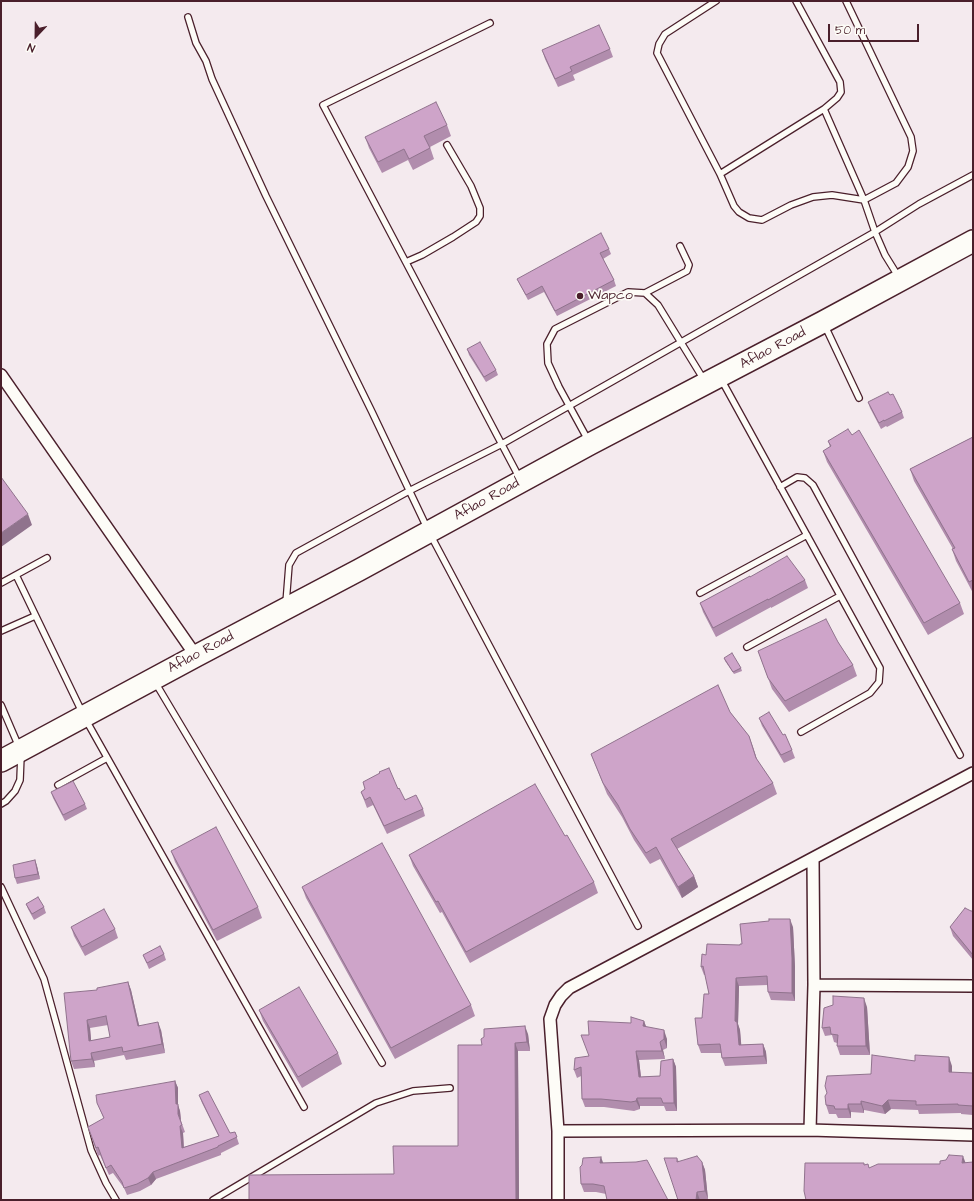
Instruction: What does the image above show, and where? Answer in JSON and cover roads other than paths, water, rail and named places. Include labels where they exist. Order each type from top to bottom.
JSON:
[{"type":"highway","name":"Aflao Road","points":[[1,761],[590,444],[823,322],[973,241]]},
{"type":"street","points":[[1,375],[196,656]]},
{"type":"street","points":[[558,1200],[558,1131],[550,1019],[555,1005],[561,996],[569,988],[973,774]]},
{"type":"street","points":[[810,1130],[814,985],[813,859]]},
{"type":"street","points":[[814,985],[973,986]]},
{"type":"street","points":[[558,1131],[810,1130],[973,1135]]},
{"type":"lane","points":[[716,1],[665,34],[659,44],[657,52],[720,174],[734,206],[739,212],[749,218],[762,220],[791,205],[813,197],[832,195],[864,200],[896,183],[908,167],[913,151],[912,137],[846,1]]},
{"type":"lane","points":[[720,174],[824,109],[837,98],[841,92],[840,82],[796,1]]},
{"type":"lane","points":[[188,17],[196,43],[206,61],[212,79],[266,196],[322,308],[428,532],[638,926]]},
{"type":"lane","points":[[490,22],[323,105],[521,481]]},
{"type":"lane","points":[[824,109],[864,200],[885,255],[900,280]]},
{"type":"lane","points":[[406,262],[422,255],[453,237],[476,222],[480,216],[480,208],[471,186],[447,145]]},
{"type":"lane","points":[[285,609],[289,565],[296,553],[409,491],[502,444],[875,232],[919,204],[973,175]]},
{"type":"lane","points":[[590,444],[559,387],[548,362],[547,344],[555,329],[628,292],[644,293],[686,271],[689,265],[680,246]]},
{"type":"lane","points":[[644,293],[658,305],[681,342],[713,380],[780,487],[880,668],[880,682],[870,693],[801,732]]},
{"type":"lane","points":[[823,322],[859,398]]},
{"type":"lane","points":[[780,487],[797,477],[805,478],[813,485],[960,755]]},
{"type":"lane","points":[[700,593],[807,535]]},
{"type":"lane","points":[[1,583],[47,558]]},
{"type":"lane","points":[[16,575],[84,716],[304,1107]]},
{"type":"lane","points":[[747,647],[840,596]]},
{"type":"lane","points":[[1,631],[35,616]]},
{"type":"lane","points":[[153,679],[382,1063]]},
{"type":"lane","points":[[1,705],[21,750],[20,780],[15,791],[6,801],[1,804]]},
{"type":"lane","points":[[58,785],[107,758]]},
{"type":"lane","points":[[1,887],[44,979],[91,1150],[106,1183],[116,1200]]},
{"type":"lane","points":[[213,1200],[376,1103],[413,1091],[450,1088]]},
{"type":"place","name":"Wapco","points":[[580,296]]}]
